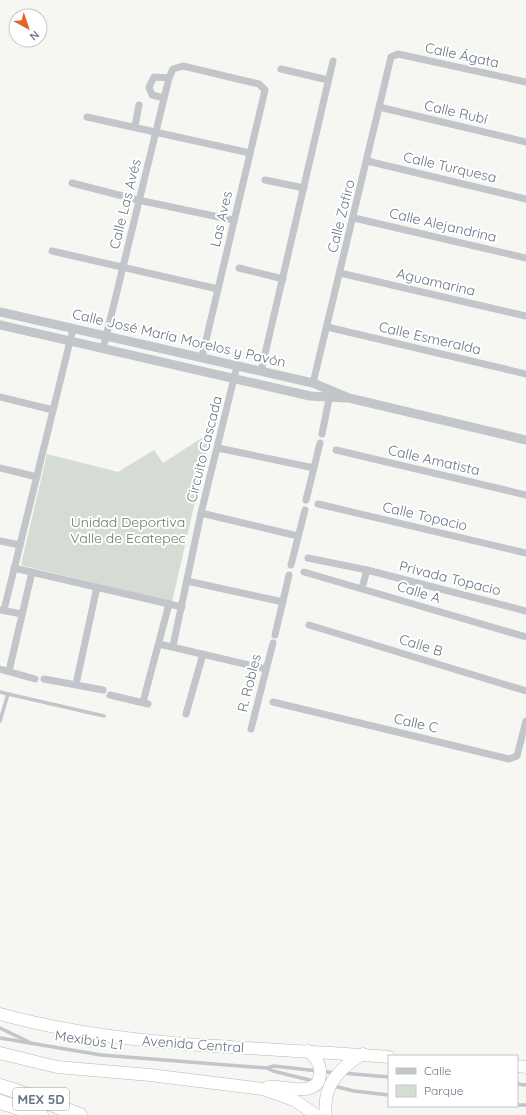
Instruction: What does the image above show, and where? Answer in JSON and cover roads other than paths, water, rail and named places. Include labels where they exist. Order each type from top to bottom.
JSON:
[{"type":"highway","name":"Avenida Central","points":[[0,1014],[62,1029],[132,1040],[363,1054],[388,1057]]},
{"type":"highway","points":[[263,1089],[278,1086],[307,1090],[318,1077],[316,1059],[308,1051]]},
{"type":"highway","points":[[0,1053],[57,1067],[150,1075],[263,1089],[294,1100],[316,1115]]},
{"type":"highway","points":[[326,1115],[326,1100],[329,1085],[338,1073],[363,1054]]},
{"type":"highway","name":"MEX 5D","points":[[0,1086],[80,1115]]},
{"type":"highway","name":"MEX 5D","points":[[0,1102],[41,1115]]},
{"type":"street","name":"Calle Ágata","points":[[393,55],[402,55],[526,82]]},
{"type":"street","name":"Calle Zafiro","points":[[313,384],[368,161],[390,60],[393,55]]},
{"type":"street","points":[[261,371],[333,61]]},
{"type":"street","name":"Calle Las Avés","points":[[103,349],[138,200],[169,78],[175,67],[183,66],[259,84],[264,87]]},
{"type":"street","points":[[281,69],[328,80]]},
{"type":"street","points":[[164,98],[152,95],[149,87],[154,77],[169,78]]},
{"type":"street","name":"Las Aves","points":[[202,357],[233,220],[265,93],[264,87]]},
{"type":"street","points":[[135,126],[139,105]]},
{"type":"street","name":"Calle Rubí","points":[[379,108],[526,142]]},
{"type":"street","points":[[88,117],[250,152]]},
{"type":"street","name":"Calle Turquesa","points":[[368,161],[526,199]]},
{"type":"street","points":[[265,180],[304,188]]},
{"type":"street","points":[[72,183],[138,200],[233,220]]},
{"type":"street","name":"Calle Alejandrina","points":[[354,218],[526,258]]},
{"type":"street","points":[[52,250],[218,289]]},
{"type":"street","points":[[240,268],[283,279]]},
{"type":"street","name":"Aguamarina","points":[[340,273],[526,316]]},
{"type":"street","name":"Calle José María Morelos y Pavón","points":[[0,312],[261,371],[313,384],[330,394]]},
{"type":"street","name":"Calle José María Morelos y Pavón","points":[[0,325],[310,396],[330,394],[350,398],[526,440]]},
{"type":"street","name":"Calle Esmeralda","points":[[327,327],[526,374]]},
{"type":"street","points":[[22,614],[2,610],[20,545],[73,329]]},
{"type":"street","name":"Circuito Cascada","points":[[173,646],[202,513],[237,366]]},
{"type":"street","points":[[322,434],[330,394]]},
{"type":"street","points":[[0,397],[53,410]]},
{"type":"street","points":[[306,500],[320,443]]},
{"type":"street","points":[[218,448],[314,468]]},
{"type":"street","name":"Calle Amatista","points":[[336,450],[526,495]]},
{"type":"street","points":[[0,468],[37,477]]},
{"type":"street","name":"Calle Topacio","points":[[318,504],[526,553]]},
{"type":"street","points":[[291,565],[305,510]]},
{"type":"street","points":[[202,513],[298,536]]},
{"type":"street","points":[[0,541],[20,545]]},
{"type":"street","name":"Privada Topacio","points":[[308,558],[367,570],[526,611]]},
{"type":"street","points":[[14,568],[182,608]]},
{"type":"street","points":[[362,588],[367,570]]},
{"type":"street","points":[[9,671],[32,572]]},
{"type":"street","name":"Calle A","points":[[304,572],[526,637]]},
{"type":"street","points":[[275,635],[289,575]]},
{"type":"street","points":[[188,581],[283,602]]},
{"type":"street","points":[[76,684],[97,587]]},
{"type":"street","points":[[110,695],[146,703],[158,644],[169,604]]},
{"type":"street","name":"Calle B","points":[[309,625],[526,691]]},
{"type":"street","name":"R. Robles","points":[[251,729],[273,643]]},
{"type":"street","points":[[158,644],[173,646],[266,669]]},
{"type":"street","points":[[186,714],[203,654]]},
{"type":"street","points":[[0,670],[9,671],[35,679]]},
{"type":"street","points":[[44,679],[103,690]]},
{"type":"street","name":"Calle C","points":[[273,702],[512,759],[518,754],[526,721]]},
{"type":"lane","points":[[0,692],[104,716]]},
{"type":"lane","points":[[0,721],[8,694]]},
{"type":"lane","name":"Mexibús L1","points":[[0,1028],[29,1042],[101,1055],[267,1068],[274,1066],[318,1077],[329,1085],[354,1091],[388,1095]]},
{"type":"lane","name":"Mexibús L1","points":[[0,1038],[20,1043],[29,1042]]},
{"type":"lane","name":"Mexibús L1","points":[[267,1068],[273,1072],[318,1077],[338,1073],[388,1077]]},
{"type":"park label","name":"Unidad Deportiva Valle de Ecatepec","points":[[128,530]]}]
